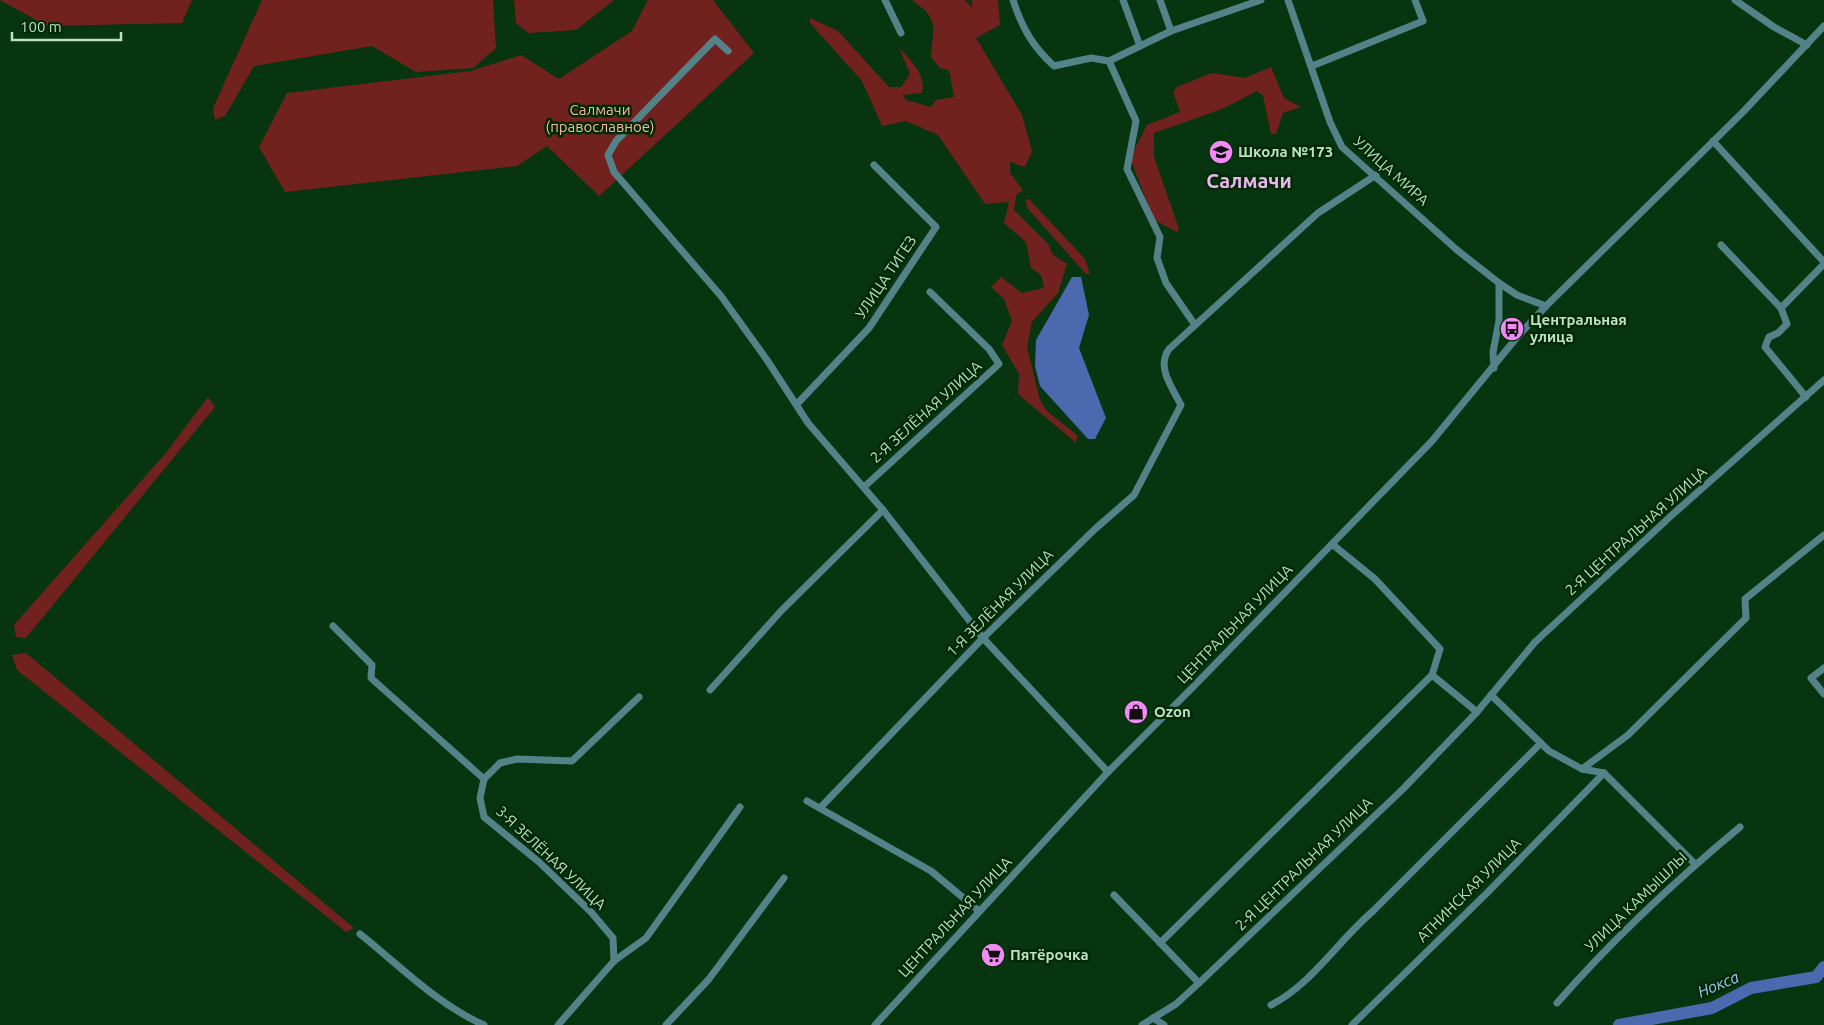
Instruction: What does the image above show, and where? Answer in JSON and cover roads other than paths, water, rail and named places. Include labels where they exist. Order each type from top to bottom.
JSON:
[{"type":"street","points":[[885,0],[902,33]]},
{"type":"street","points":[[1013,0],[1018,16],[1036,50],[1054,66],[1091,58],[1109,61],[1171,32],[1260,0]]},
{"type":"street","points":[[1123,0],[1140,46]]},
{"type":"street","points":[[1160,0],[1171,32]]},
{"type":"street","name":"УЛИЦА МИРА","points":[[1288,0],[1330,122],[1342,147],[1376,175],[1457,250],[1499,283],[1516,294],[1546,306]]},
{"type":"street","points":[[1312,66],[1423,21],[1415,0]]},
{"type":"street","points":[[1735,0],[1774,27],[1807,45]]},
{"type":"street","name":"ЦЕНТРАЛЬНАЯ УЛИЦА","points":[[875,1025],[978,910],[1108,772],[1432,441],[1494,368],[1518,336],[1546,306],[1713,141],[1824,26]]},
{"type":"street","points":[[728,51],[715,39],[616,141],[608,155],[614,172],[720,296],[797,404],[808,423],[883,510],[983,638],[1108,772]]},
{"type":"street","points":[[1109,61],[1136,121],[1127,169],[1160,237],[1157,258],[1166,283],[1195,325],[1318,213],[1376,175]]},
{"type":"street","points":[[1713,141],[1824,263],[1781,308]]},
{"type":"street","name":"УЛИЦА ТИГЕЗ","points":[[797,404],[868,328],[936,228],[874,165]]},
{"type":"street","points":[[1720,245],[1781,308],[1787,324],[1778,333],[1769,337],[1765,347],[1806,397]]},
{"type":"street","points":[[1494,368],[1493,352],[1499,322],[1499,283]]},
{"type":"street","name":"2-Я ЗЕЛЁНАЯ УЛИЦА","points":[[864,487],[999,364],[989,349],[930,292]]},
{"type":"street","name":"1-Я ЗЕЛЁНАЯ УЛИЦА","points":[[820,808],[983,638],[1095,529],[1134,495],[1181,405],[1163,369],[1163,357],[1195,325]]},
{"type":"street","name":"2-Я ЦЕНТРАЛЬНАЯ УЛИЦА","points":[[1142,1025],[1176,1004],[1199,983],[1403,789],[1476,712],[1535,642],[1672,515],[1824,380]]},
{"type":"street","points":[[710,690],[781,612],[883,510]]},
{"type":"street","points":[[1582,769],[1628,735],[1746,618],[1745,599],[1824,535]]},
{"type":"street","points":[[1160,943],[1432,675],[1440,649],[1375,579],[1332,544]]},
{"type":"street","points":[[333,626],[372,665],[371,678],[484,779],[500,763],[517,759],[572,761],[639,697]]},
{"type":"street","points":[[1824,668],[1811,678],[1824,694]]},
{"type":"street","points":[[1432,675],[1476,712]]},
{"type":"street","points":[[1491,695],[1548,751],[1582,769],[1604,773],[1696,864]]},
{"type":"street","points":[[1271,1005],[1286,997],[1303,983],[1350,931],[1372,912],[1541,743]]},
{"type":"street","name":"АТНИНСКАЯ УЛИЦА","points":[[1352,1025],[1488,892],[1604,773]]},
{"type":"street","name":"3-Я ЗЕЛЁНАЯ УЛИЦА","points":[[484,779],[480,798],[484,817],[539,862],[591,912],[613,938],[614,962]]},
{"type":"street","points":[[807,801],[931,871],[978,910]]},
{"type":"street","points":[[558,1025],[614,962],[646,938],[740,807]]},
{"type":"street","name":"УЛИЦА КАМЫШЛЫ","points":[[1557,1003],[1595,960],[1696,864],[1740,827]]},
{"type":"street","points":[[666,1025],[709,979],[784,878]]},
{"type":"street","points":[[1114,896],[1199,983]]},
{"type":"street","points":[[360,934],[428,989],[457,1010],[484,1025]]},
{"type":"street","points":[[1153,1018],[1164,1025]]},
{"type":"water","points":[[1072,277],[1081,277],[1089,315],[1079,348],[1106,418],[1095,439],[1088,439],[1040,386],[1035,366],[1036,340]]},
{"type":"waterway","name":"Нокса","points":[[1619,1025],[1712,1008],[1751,988],[1816,977],[1824,967]]},
{"type":"place","name":"Школа №173","points":[[1221,152]]},
{"type":"place","name":"Центральная улица","points":[[1512,329]]},
{"type":"place","name":"Ozon","points":[[1136,712]]},
{"type":"place","name":"Пятёрочка","points":[[993,955]]},
{"type":"district","name":"Салмачи","points":[[1249,181]]},
{"type":"park label","name":"Салмачи (православное)","points":[[600,118]]}]
